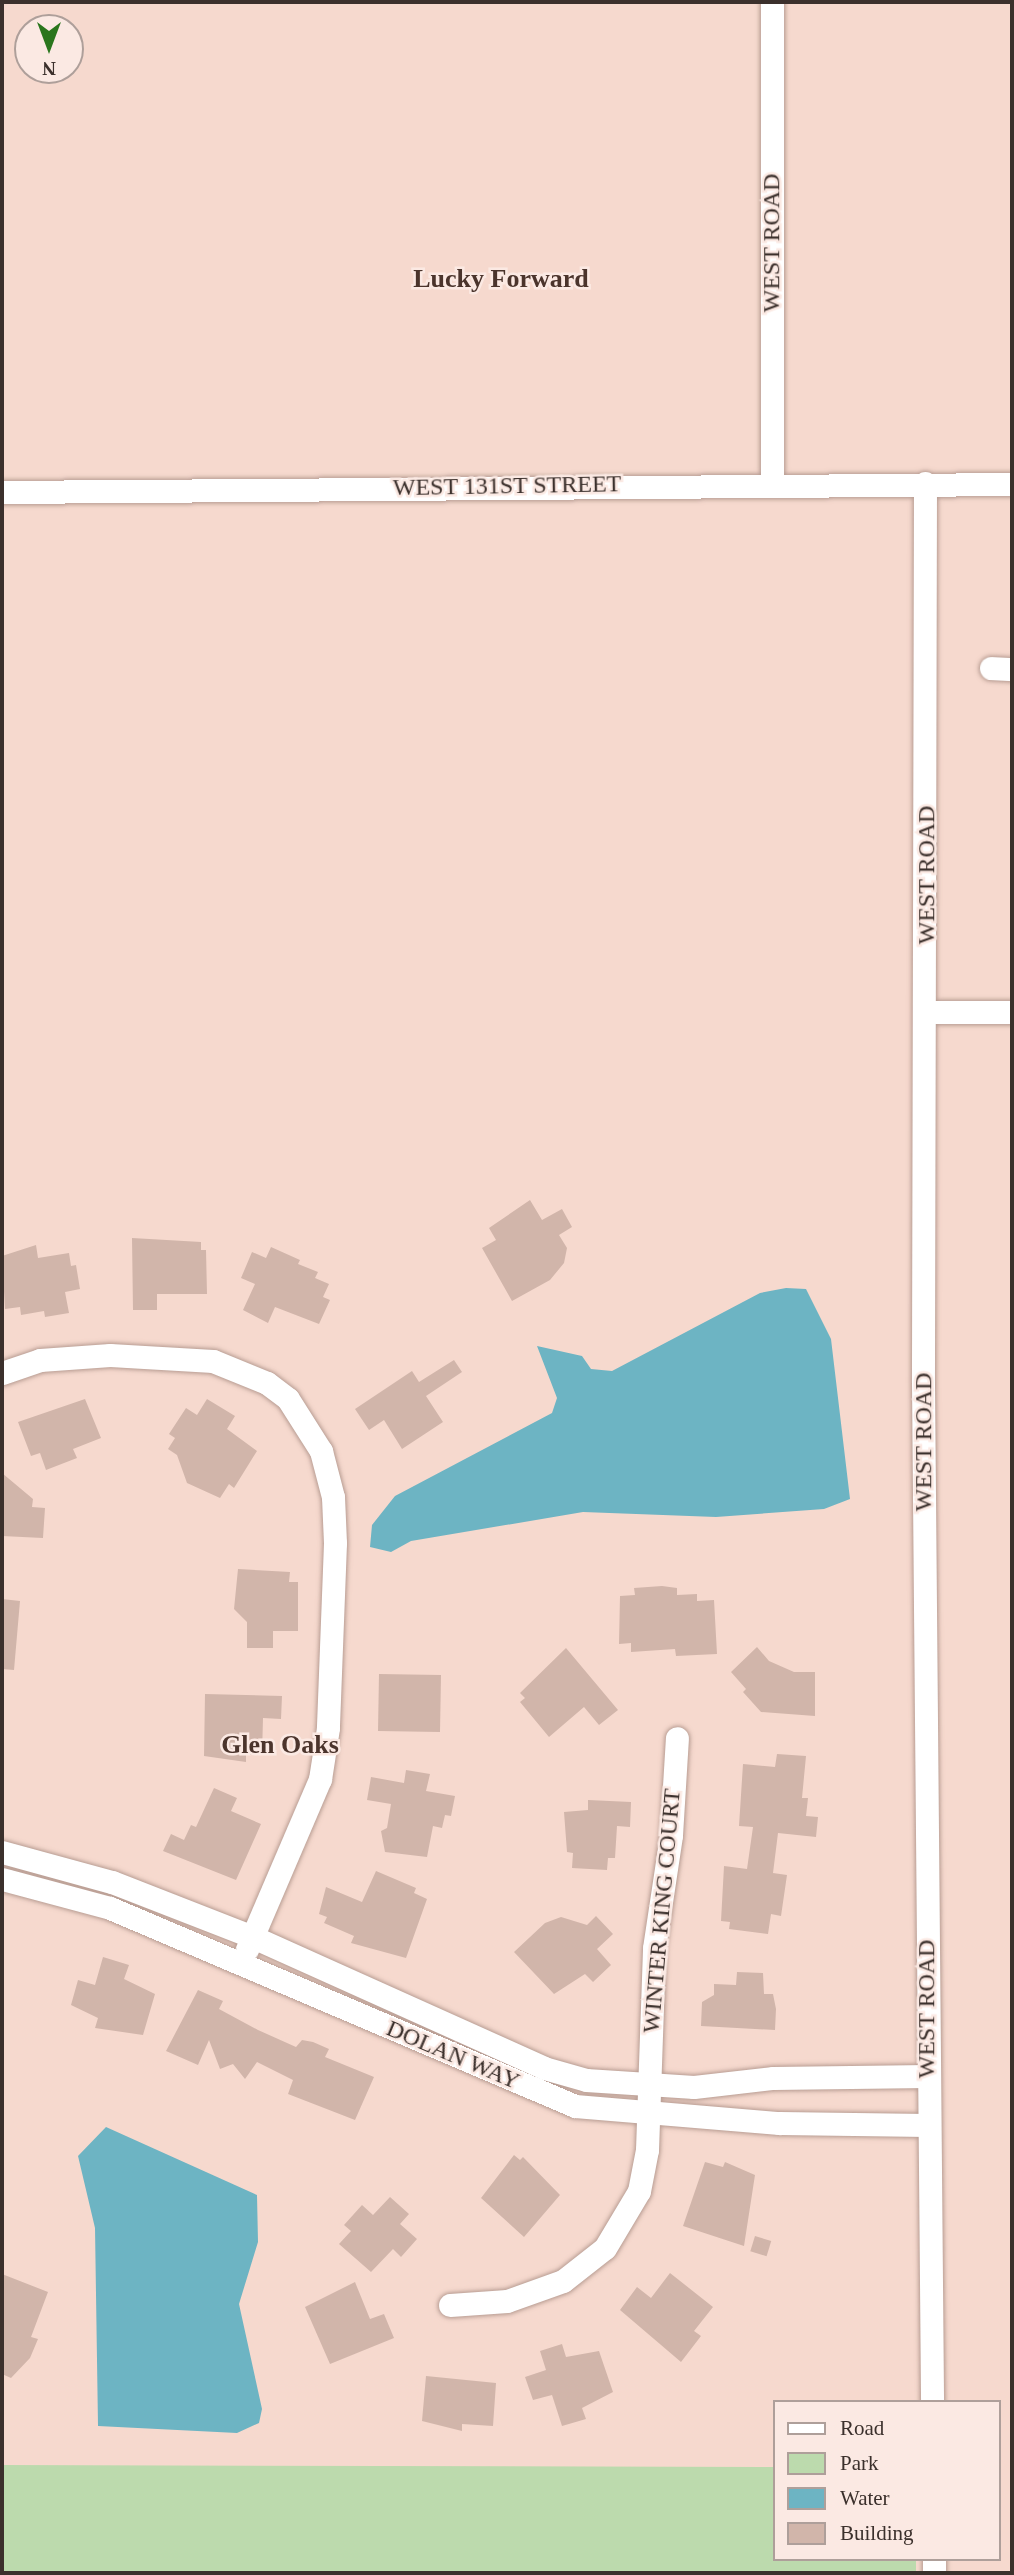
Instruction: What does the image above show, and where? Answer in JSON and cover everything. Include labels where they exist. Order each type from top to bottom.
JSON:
[{"type":"street","name":"WEST ROAD","points":[[772,2],[772,484]]},
{"type":"street","name":"WEST ROAD","points":[[925,483],[928,2125],[932,2400]]},
{"type":"street","name":"WEST 131ST STREET","points":[[2,492],[1012,484]]},
{"type":"street","points":[[926,1012],[1012,1012]]},
{"type":"street","points":[[2,1373],[40,1360],[164,1355],[213,1361],[267,1383],[288,1399],[321,1451],[333,1497],[328,1728],[320,1779],[242,1961]]},
{"type":"street","name":"WINTER KING COURT","points":[[450,2305],[538,2293],[587,2266],[625,2221],[639,2192],[648,2112],[654,1948],[671,1835],[677,1738]]},
{"type":"street","name":"DOLAN WAY","points":[[2,1852],[112,1882],[253,1937],[544,2068],[586,2080],[649,2084],[928,2076]]},
{"type":"street","name":"DOLAN WAY","points":[[2,1879],[110,1908],[242,1961],[430,2048],[575,2106],[779,2123],[928,2125]]},
{"type":"green space","points":[[2,2465],[772,2467],[772,2561],[916,2561],[916,2573],[2,2573]]},
{"type":"water","points":[[786,1288],[806,1289],[831,1339],[850,1499],[824,1509],[716,1517],[583,1512],[411,1541],[391,1552],[370,1547],[372,1525],[395,1496],[552,1413],[557,1398],[537,1346],[582,1356],[591,1369],[612,1371],[760,1293]]},
{"type":"water","points":[[106,2127],[257,2195],[258,2242],[239,2304],[262,2409],[259,2423],[237,2433],[98,2426],[95,2228],[78,2156]]},
{"type":"building","points":[[530,1200],[542,1220],[562,1209],[572,1227],[559,1235],[567,1248],[564,1263],[550,1280],[512,1301],[482,1248],[496,1240],[489,1228]]},
{"type":"building","points":[[132,1238],[201,1242],[201,1250],[206,1250],[207,1294],[157,1294],[157,1310],[133,1310]]},
{"type":"building","points":[[36,1245],[38,1258],[69,1253],[71,1266],[76,1265],[80,1289],[65,1292],[69,1313],[45,1317],[44,1311],[21,1315],[20,1307],[5,1309],[2,1256]]},
{"type":"building","points":[[271,1247],[300,1260],[298,1264],[318,1272],[315,1278],[329,1284],[323,1297],[330,1300],[319,1324],[275,1307],[268,1323],[243,1310],[255,1284],[241,1278],[252,1252],[266,1258]]},
{"type":"building","points":[[454,1360],[462,1372],[426,1396],[443,1422],[402,1449],[384,1420],[369,1430],[355,1409],[412,1371],[419,1382]]},
{"type":"building","points":[[85,1399],[101,1438],[73,1449],[77,1458],[46,1470],[40,1453],[31,1456],[18,1422]]},
{"type":"building","points":[[207,1399],[235,1416],[227,1429],[257,1451],[234,1488],[229,1484],[220,1498],[187,1483],[177,1455],[168,1449],[175,1438],[169,1434],[186,1408],[197,1415]]},
{"type":"building","points":[[2,1473],[33,1499],[32,1507],[45,1508],[43,1538],[2,1536]]},
{"type":"building","points":[[238,1569],[290,1572],[289,1582],[298,1582],[298,1631],[273,1631],[273,1648],[247,1648],[247,1622],[234,1609]]},
{"type":"building","points":[[634,1588],[677,1588],[677,1595],[697,1594],[697,1601],[714,1600],[717,1654],[676,1656],[675,1649],[631,1652],[631,1643],[619,1644],[620,1596],[635,1595]]},
{"type":"building","points":[[2,1599],[20,1601],[14,1670],[2,1669]]},
{"type":"building","points":[[757,1647],[769,1661],[794,1672],[815,1672],[815,1716],[761,1712],[743,1692],[746,1689],[731,1672]]},
{"type":"building","points":[[566,1648],[618,1710],[599,1725],[584,1707],[549,1737],[520,1702],[525,1698],[520,1693]]},
{"type":"building","points":[[379,1674],[441,1675],[440,1732],[378,1731]]},
{"type":"building","points":[[205,1694],[282,1696],[281,1719],[263,1718],[262,1755],[246,1755],[246,1762],[204,1756]]},
{"type":"building","points":[[777,1754],[806,1756],[802,1798],[808,1798],[806,1816],[818,1817],[816,1837],[778,1833],[773,1873],[787,1875],[781,1916],[771,1914],[768,1934],[729,1929],[730,1922],[721,1921],[724,1866],[747,1869],[753,1827],[739,1826],[743,1764],[775,1767]]},
{"type":"building","points":[[406,1770],[430,1774],[426,1791],[455,1796],[451,1816],[445,1815],[442,1828],[433,1826],[427,1857],[385,1852],[381,1831],[387,1828],[391,1804],[367,1800],[371,1777],[404,1783]]},
{"type":"building","points":[[214,1788],[237,1798],[231,1811],[261,1824],[236,1880],[163,1851],[171,1834],[184,1840],[191,1825],[196,1827]]},
{"type":"building","points":[[588,1800],[631,1802],[630,1827],[617,1826],[615,1858],[608,1858],[607,1870],[572,1868],[573,1853],[567,1852],[564,1812],[588,1810]]},
{"type":"building","points":[[376,1871],[416,1888],[414,1893],[427,1899],[406,1958],[351,1943],[354,1936],[324,1923],[327,1917],[319,1914],[326,1887],[362,1902]]},
{"type":"building","points":[[596,1916],[613,1934],[597,1949],[611,1965],[593,1982],[585,1974],[554,1994],[514,1952],[545,1923],[561,1917],[587,1925]]},
{"type":"building","points":[[103,1957],[129,1965],[124,1979],[155,1994],[143,2035],[95,2028],[98,2018],[71,2005],[78,1980],[95,1985]]},
{"type":"building","points":[[737,1972],[763,1973],[764,1994],[773,1994],[776,2009],[775,2030],[701,2026],[702,2002],[714,1995],[714,1984],[736,1985]]},
{"type":"building","points":[[198,1990],[223,2001],[219,2009],[258,2030],[296,2047],[302,2040],[313,2042],[329,2049],[325,2057],[374,2077],[355,2120],[288,2094],[293,2080],[257,2062],[245,2079],[233,2064],[220,2069],[209,2040],[198,2065],[166,2051]]},
{"type":"building","points":[[514,2155],[520,2160],[523,2157],[560,2195],[524,2237],[481,2198]]},
{"type":"building","points":[[705,2162],[723,2167],[725,2162],[755,2175],[744,2246],[683,2226]]},
{"type":"building","points":[[390,2197],[409,2214],[400,2224],[417,2239],[401,2257],[393,2249],[371,2272],[339,2244],[351,2231],[344,2225],[362,2205],[373,2215]]},
{"type":"building","points":[[755,2236],[771,2241],[767,2256],[750,2251]]},
{"type":"building","points":[[670,2273],[713,2307],[694,2331],[701,2336],[681,2362],[620,2310],[637,2287],[651,2298]]},
{"type":"building","points":[[2,2274],[48,2292],[31,2337],[38,2339],[30,2358],[11,2378],[2,2374]]},
{"type":"building","points":[[355,2282],[370,2319],[384,2314],[394,2338],[330,2364],[305,2307]]},
{"type":"building","points":[[562,2344],[566,2357],[599,2351],[613,2392],[582,2408],[586,2419],[562,2426],[552,2395],[533,2400],[525,2377],[546,2370],[540,2351]]},
{"type":"building","points":[[426,2376],[496,2383],[493,2426],[462,2424],[462,2431],[422,2421]]},
{"type":"district","name":"Lucky Forward","points":[[501,279]]},
{"type":"district","name":"Glen Oaks","points":[[280,1745]]}]
